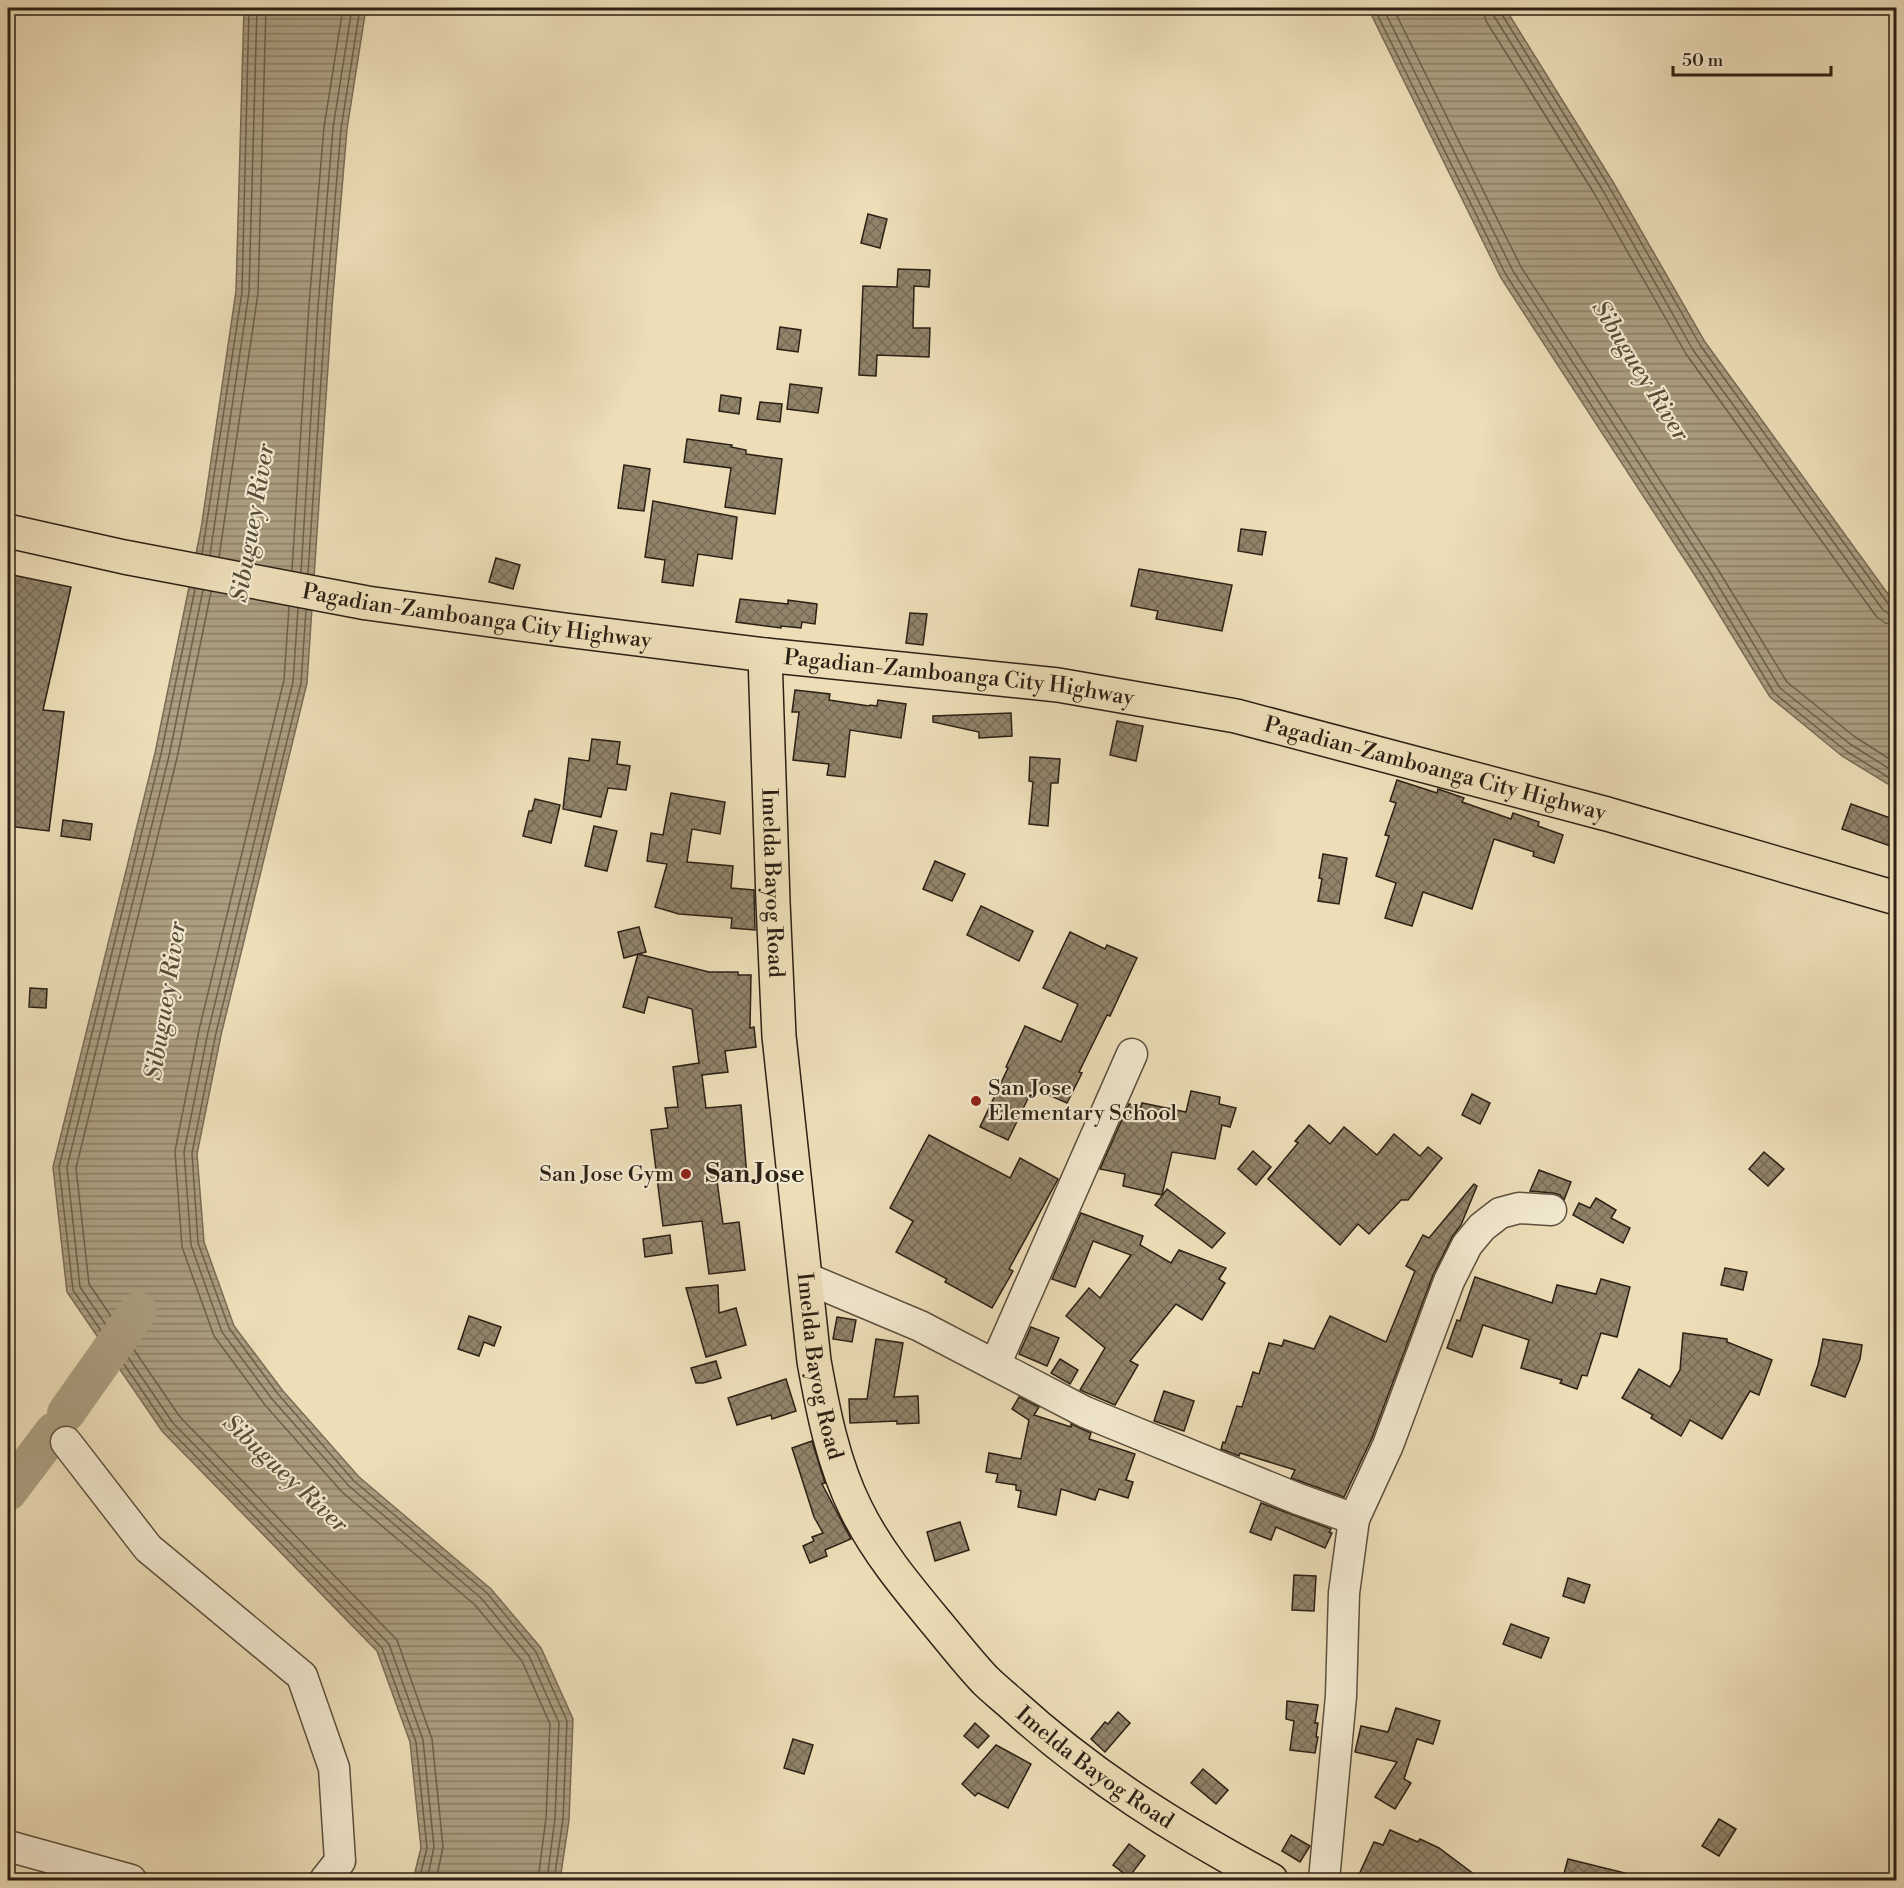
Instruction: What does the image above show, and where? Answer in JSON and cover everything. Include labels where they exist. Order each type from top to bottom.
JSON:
[{"type":"main road","name":"Pagadian-Zamboanga City Highway","points":[[8,531],[124,557],[367,603],[765,655],[1058,685],[1236,716],[1607,814],[1896,898]]},
{"type":"main road","name":"Imelda Bayog Road","points":[[765,655],[779,1036],[814,1361],[822,1407],[842,1476],[856,1510],[912,1594],[986,1681],[1053,1741],[1155,1814],[1270,1881]]},
{"type":"street","points":[[995,1365],[1132,1054]]},
{"type":"street","points":[[1324,1881],[1341,1696],[1344,1593],[1354,1519],[1388,1445],[1449,1281],[1467,1245],[1482,1227],[1500,1213],[1519,1208],[1551,1210]]},
{"type":"street","points":[[806,1278],[920,1326],[1085,1412],[1354,1519]]},
{"type":"street","points":[[66,1442],[148,1548],[302,1677],[334,1768],[340,1861],[325,1881]]},
{"type":"street","points":[[8,1846],[131,1881]]},
{"type":"water","name":"Sibuguey River","points":[[244,8],[366,8],[347,129],[332,307],[307,683],[221,1035],[197,1154],[204,1242],[234,1326],[283,1391],[359,1477],[491,1589],[541,1648],[573,1719],[569,1820],[560,1880],[413,1880],[421,1848],[410,1742],[377,1651],[162,1431],[67,1292],[53,1167],[155,753],[201,529],[236,291]]},
{"type":"water","name":"Sibuguey River","points":[[1368,8],[1505,8],[1613,182],[1705,342],[1896,605],[1896,789],[1842,756],[1770,697],[1698,580],[1501,278]]},
{"type":"building","points":[[868,214],[887,219],[880,248],[861,243]]},
{"type":"building","points":[[898,269],[930,270],[929,287],[914,286],[913,328],[930,328],[929,357],[877,355],[876,376],[859,375],[863,286],[897,287]]},
{"type":"building","points":[[780,327],[801,330],[798,352],[777,349]]},
{"type":"building","points":[[790,384],[822,388],[818,413],[787,409]]},
{"type":"building","points":[[721,395],[741,398],[739,414],[719,411]]},
{"type":"building","points":[[760,402],[782,404],[780,422],[757,419]]},
{"type":"building","points":[[687,439],[732,445],[731,447],[746,450],[746,454],[782,459],[775,514],[725,507],[731,468],[684,462]]},
{"type":"building","points":[[624,465],[650,469],[644,511],[618,508]]},
{"type":"building","points":[[653,501],[737,517],[732,559],[698,554],[693,586],[662,582],[665,560],[645,557]]},
{"type":"building","points":[[1241,529],[1266,532],[1262,555],[1238,551]]},
{"type":"building","points":[[496,558],[520,565],[513,589],[489,582]]},
{"type":"building","points":[[1139,569],[1232,585],[1222,631],[1156,619],[1158,611],[1131,606]]},
{"type":"building","points":[[8,574],[71,587],[43,710],[64,712],[49,831],[8,826]]},
{"type":"building","points":[[740,599],[788,604],[788,600],[817,604],[815,624],[802,622],[801,628],[781,626],[781,628],[736,622]]},
{"type":"building","points":[[910,613],[927,614],[923,645],[906,643]]},
{"type":"building","points":[[795,690],[830,694],[829,700],[869,706],[877,706],[878,700],[906,704],[901,738],[850,730],[845,777],[827,775],[829,764],[793,760],[799,712],[792,712]]},
{"type":"building","points":[[1011,713],[1012,736],[979,738],[979,732],[933,722],[933,716]]},
{"type":"building","points":[[1117,721],[1143,726],[1136,761],[1110,755]]},
{"type":"building","points":[[592,739],[620,742],[617,764],[630,766],[626,790],[608,788],[601,817],[563,809],[569,758],[589,761]]},
{"type":"building","points":[[1030,757],[1060,759],[1058,783],[1051,783],[1048,826],[1029,824],[1033,782],[1029,781]]},
{"type":"building","points":[[1397,780],[1437,793],[1438,789],[1464,798],[1462,802],[1511,819],[1513,813],[1539,822],[1538,826],[1563,835],[1554,863],[1533,856],[1534,852],[1494,839],[1472,909],[1423,892],[1412,926],[1385,918],[1396,883],[1376,876],[1389,836],[1385,835],[1396,803],[1390,801]]},
{"type":"building","points":[[671,793],[725,802],[720,834],[692,829],[687,862],[733,866],[731,888],[754,890],[755,930],[731,928],[732,918],[679,914],[655,907],[667,864],[647,861],[651,833],[663,835]]},
{"type":"building","points":[[535,799],[560,805],[551,843],[523,836],[529,811],[532,811]]},
{"type":"building","points":[[1851,804],[1896,820],[1896,848],[1842,829]]},
{"type":"building","points":[[63,820],[92,824],[90,840],[61,836]]},
{"type":"building","points":[[594,826],[617,831],[607,871],[585,866]]},
{"type":"building","points":[[1323,854],[1347,858],[1339,904],[1318,901]]},
{"type":"building","points":[[935,861],[965,874],[952,901],[923,889]]},
{"type":"building","points":[[981,906],[1033,931],[1019,961],[967,935]]},
{"type":"building","points":[[639,927],[646,952],[624,958],[618,932]]},
{"type":"building","points":[[1070,932],[1105,949],[1107,945],[1137,958],[1110,1016],[1107,1015],[1079,1072],[1082,1073],[1067,1103],[1033,1088],[1008,1140],[980,1127],[1025,1026],[1061,1042],[1078,1004],[1043,988]]},
{"type":"building","points":[[638,954],[709,972],[738,972],[738,975],[751,975],[750,1028],[754,1027],[756,1047],[725,1051],[728,1072],[702,1075],[706,1108],[741,1105],[747,1177],[717,1181],[723,1224],[739,1222],[745,1270],[709,1274],[702,1221],[663,1226],[651,1130],[668,1128],[665,1108],[678,1107],[673,1067],[699,1063],[692,1009],[648,997],[644,1013],[623,1007]]},
{"type":"building","points":[[30,988],[47,989],[46,1008],[29,1007]]},
{"type":"building","points":[[1191,1091],[1220,1097],[1219,1104],[1236,1108],[1230,1127],[1222,1125],[1215,1159],[1172,1152],[1162,1195],[1123,1186],[1125,1174],[1100,1169],[1129,1104],[1141,1107],[1142,1103],[1186,1112]]},
{"type":"building","points":[[1472,1094],[1490,1103],[1480,1124],[1462,1115]]},
{"type":"building","points":[[1309,1125],[1330,1144],[1344,1127],[1377,1155],[1394,1134],[1420,1156],[1428,1147],[1442,1158],[1408,1200],[1401,1200],[1369,1234],[1358,1224],[1340,1245],[1268,1179],[1298,1143],[1295,1141]]},
{"type":"building","points":[[929,1135],[1010,1178],[1020,1158],[1058,1179],[1009,1269],[1013,1271],[992,1308],[945,1282],[947,1279],[896,1252],[913,1221],[890,1208]]},
{"type":"building","points":[[1253,1151],[1271,1167],[1256,1185],[1238,1169]]},
{"type":"building","points":[[1764,1152],[1784,1169],[1768,1186],[1749,1169]]},
{"type":"building","points":[[1539,1170],[1571,1182],[1564,1200],[1560,1195],[1553,1193],[1530,1191]]},
{"type":"building","points":[[1474,1184],[1477,1186],[1461,1225],[1452,1237],[1433,1275],[1372,1438],[1344,1497],[1291,1478],[1295,1470],[1240,1453],[1239,1456],[1221,1449],[1237,1406],[1242,1407],[1253,1372],[1259,1374],[1269,1343],[1282,1346],[1284,1340],[1314,1349],[1330,1316],[1386,1342],[1415,1271],[1406,1266],[1423,1235],[1429,1238]]},
{"type":"building","points":[[1167,1189],[1225,1233],[1212,1248],[1155,1205]]},
{"type":"building","points":[[1596,1198],[1616,1210],[1611,1218],[1630,1228],[1623,1243],[1573,1215],[1579,1203],[1590,1208]]},
{"type":"building","points":[[1081,1213],[1143,1236],[1140,1245],[1171,1263],[1179,1250],[1226,1268],[1219,1279],[1225,1283],[1202,1320],[1176,1304],[1130,1361],[1138,1365],[1115,1405],[1080,1390],[1105,1348],[1066,1316],[1089,1288],[1100,1298],[1131,1255],[1093,1241],[1075,1287],[1052,1279]]},
{"type":"building","points":[[670,1235],[672,1253],[645,1257],[643,1239]]},
{"type":"building","points":[[1725,1268],[1747,1272],[1743,1290],[1721,1285]]},
{"type":"building","points":[[1475,1277],[1552,1303],[1557,1285],[1596,1294],[1601,1279],[1630,1287],[1617,1337],[1601,1333],[1587,1376],[1582,1375],[1577,1389],[1560,1383],[1562,1380],[1521,1368],[1529,1340],[1483,1325],[1472,1357],[1447,1348],[1457,1320],[1460,1321]]},
{"type":"building","points":[[718,1285],[719,1313],[736,1308],[746,1345],[706,1357],[686,1288]]},
{"type":"building","points":[[469,1316],[501,1327],[494,1346],[484,1342],[479,1356],[458,1349]]},
{"type":"building","points":[[837,1317],[856,1320],[852,1342],[833,1339]]},
{"type":"building","points":[[1031,1327],[1059,1338],[1047,1366],[1019,1354]]},
{"type":"building","points":[[1683,1333],[1727,1339],[1727,1342],[1772,1360],[1759,1395],[1750,1391],[1722,1439],[1690,1420],[1681,1436],[1651,1418],[1653,1415],[1622,1398],[1639,1369],[1670,1387],[1680,1370]]},
{"type":"building","points":[[876,1339],[903,1343],[894,1397],[918,1396],[919,1423],[897,1424],[897,1421],[850,1423],[849,1399],[867,1399]]},
{"type":"building","points":[[1823,1339],[1862,1345],[1860,1359],[1845,1397],[1811,1385]]},
{"type":"building","points":[[1060,1359],[1078,1370],[1070,1384],[1051,1373]]},
{"type":"building","points":[[716,1361],[721,1378],[696,1383],[691,1368]]},
{"type":"building","points":[[786,1379],[796,1411],[772,1419],[771,1415],[737,1425],[728,1398]]},
{"type":"building","points":[[1164,1391],[1194,1401],[1184,1431],[1154,1421]]},
{"type":"building","points":[[1019,1397],[1039,1407],[1034,1415],[1071,1427],[1071,1424],[1091,1433],[1089,1439],[1135,1454],[1126,1480],[1133,1482],[1128,1498],[1099,1489],[1095,1500],[1061,1489],[1056,1515],[1018,1507],[1021,1491],[1016,1490],[1016,1485],[996,1482],[998,1474],[986,1472],[989,1453],[1021,1459],[1029,1420],[1012,1409]]},
{"type":"building","points":[[812,1441],[825,1483],[822,1484],[851,1539],[825,1550],[827,1556],[810,1563],[803,1546],[814,1541],[812,1537],[823,1533],[814,1517],[792,1448]]},
{"type":"building","points":[[1261,1503],[1331,1529],[1329,1532],[1332,1533],[1325,1548],[1276,1527],[1271,1540],[1250,1532]]},
{"type":"building","points":[[960,1522],[969,1550],[935,1561],[927,1532]]},
{"type":"building","points":[[1294,1575],[1316,1576],[1314,1611],[1292,1610]]},
{"type":"building","points":[[1568,1578],[1590,1585],[1584,1603],[1563,1596]]},
{"type":"building","points":[[1511,1624],[1549,1638],[1541,1658],[1503,1644]]},
{"type":"building","points":[[1287,1701],[1318,1705],[1315,1723],[1318,1723],[1316,1737],[1318,1737],[1315,1753],[1290,1750],[1294,1721],[1286,1719]]},
{"type":"building","points":[[1396,1708],[1440,1721],[1433,1744],[1417,1739],[1404,1779],[1411,1783],[1395,1809],[1375,1797],[1397,1762],[1355,1752],[1361,1726],[1388,1732]]},
{"type":"building","points":[[1118,1712],[1130,1723],[1105,1752],[1091,1739],[1105,1722],[1108,1724]]},
{"type":"building","points":[[975,1723],[989,1736],[978,1748],[964,1736]]},
{"type":"building","points":[[793,1739],[813,1745],[804,1774],[784,1768]]},
{"type":"building","points":[[996,1745],[1031,1764],[1008,1808],[978,1793],[975,1796],[962,1784]]},
{"type":"building","points":[[1203,1769],[1228,1790],[1216,1804],[1191,1783]]},
{"type":"building","points":[[1719,1819],[1736,1829],[1719,1856],[1702,1846]]},
{"type":"building","points":[[1390,1830],[1418,1842],[1420,1839],[1439,1848],[1483,1881],[1356,1881],[1374,1842],[1383,1845]]},
{"type":"building","points":[[1291,1835],[1310,1846],[1300,1862],[1282,1851]]},
{"type":"building","points":[[1129,1844],[1145,1856],[1129,1877],[1113,1865]]},
{"type":"building","points":[[1568,1859],[1629,1874],[1628,1881],[1562,1881]]},
{"type":"waterway","points":[[66,1413],[138,1311]]},
{"type":"waterway","points":[[8,1492],[54,1431]]},
{"type":"place","name":"San Jose Elementary School","points":[[976,1101]]},
{"type":"place","name":"San Jose Gym","points":[[686,1174]]},
{"type":"district","name":"San Jose","points":[[755,1174]]}]
